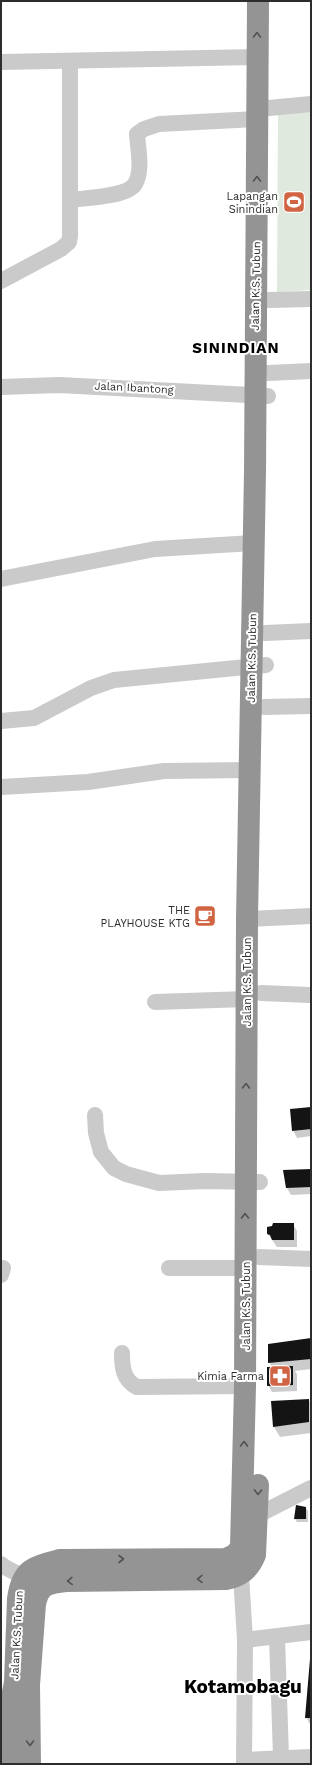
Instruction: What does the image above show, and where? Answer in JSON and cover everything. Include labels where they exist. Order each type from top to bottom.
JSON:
[{"type":"highway","name":"Jalan K.S. Tubun","points":[[258,1],[257,57],[262,112],[269,300],[268,373],[261,395],[253,543],[260,605]]},
{"type":"highway","name":"Jalan K.S. Tubun","points":[[8,1764],[15,1683],[18,1598],[24,1575],[40,1565],[60,1560],[226,1559],[239,1564],[253,1562],[255,1556],[258,1515],[252,1182],[254,919],[250,770],[261,633],[262,112],[273,1]]},
{"type":"highway","name":"Jalan K.S. Tubun","points":[[254,919],[264,707],[259,665]]},
{"type":"highway","name":"Jalan K.S. Tubun","points":[[15,1683],[37,1593],[42,1588],[52,1583],[66,1581],[226,1579],[239,1564],[242,1533],[245,1386],[253,1262]]},
{"type":"highway","name":"Jalan K.S. Tubun","points":[[13,1713],[30,1764]]},
{"type":"street","points":[[1,62],[257,57]]},
{"type":"street","points":[[1,280],[61,249],[68,242],[70,236],[70,61]]},
{"type":"street","points":[[70,200],[116,194],[132,187],[136,183],[140,166],[137,134],[149,126],[262,112],[311,104]]},
{"type":"street","points":[[269,300],[311,299]]},
{"type":"street","points":[[268,373],[311,370]]},
{"type":"street","name":"Jalan Ibantong","points":[[1,387],[59,385],[261,395]]},
{"type":"street","points":[[1,579],[155,549],[253,543]]},
{"type":"street","points":[[261,633],[311,631]]},
{"type":"street","points":[[1,721],[34,718],[91,688],[114,680],[259,665]]},
{"type":"street","points":[[264,707],[311,706]]},
{"type":"street","points":[[1,787],[88,782],[164,771],[250,770]]},
{"type":"street","points":[[254,919],[311,916]]},
{"type":"street","points":[[155,1002],[254,996],[310,995]]},
{"type":"street","points":[[95,1114],[96,1133],[101,1152],[114,1168],[126,1174],[158,1182],[252,1182]]},
{"type":"street","points":[[169,1268],[311,1259]]},
{"type":"street","points":[[122,1352],[123,1372],[128,1381],[137,1387],[245,1386]]},
{"type":"street","points":[[258,1515],[311,1488]]},
{"type":"street","points":[[1,1564],[24,1575],[42,1588]]},
{"type":"street","points":[[239,1564],[245,1640],[244,1762],[281,1757],[311,1757]]},
{"type":"street","points":[[245,1640],[311,1632]]},
{"type":"street","points":[[277,1637],[281,1757]]},
{"type":"shaded area","name":"Lapangan Sinindian","points":[[311,111],[311,290],[277,292],[278,114]]},
{"type":"building","points":[[311,1107],[311,1129],[292,1131],[290,1109]]},
{"type":"building","points":[[311,1169],[311,1187],[286,1188],[283,1170]]},
{"type":"building","points":[[273,1223],[294,1223],[294,1240],[272,1240],[270,1235],[267,1234],[267,1227],[272,1226]]},
{"type":"building","points":[[311,1338],[311,1359],[268,1363],[268,1344]]},
{"type":"building","name":"Kimia Farma","points":[[293,1366],[293,1385],[267,1386],[267,1367]]},
{"type":"building","points":[[309,1399],[309,1422],[273,1427],[271,1401]]},
{"type":"building","points":[[296,1505],[306,1507],[306,1519],[294,1519]]},
{"type":"building","points":[[310,1659],[311,1718],[305,1718]]},
{"type":"place","name":"Lapangan Sinindian","points":[[294,202]]},
{"type":"place","name":"THE PLAYHOUSE KTG","points":[[205,916]]},
{"type":"place","name":"Kimia Farma","points":[[280,1376]]},
{"type":"district","name":"SININDIAN","points":[[236,348]]},
{"type":"district","name":"Kotamobagu","points":[[243,1686]]}]
